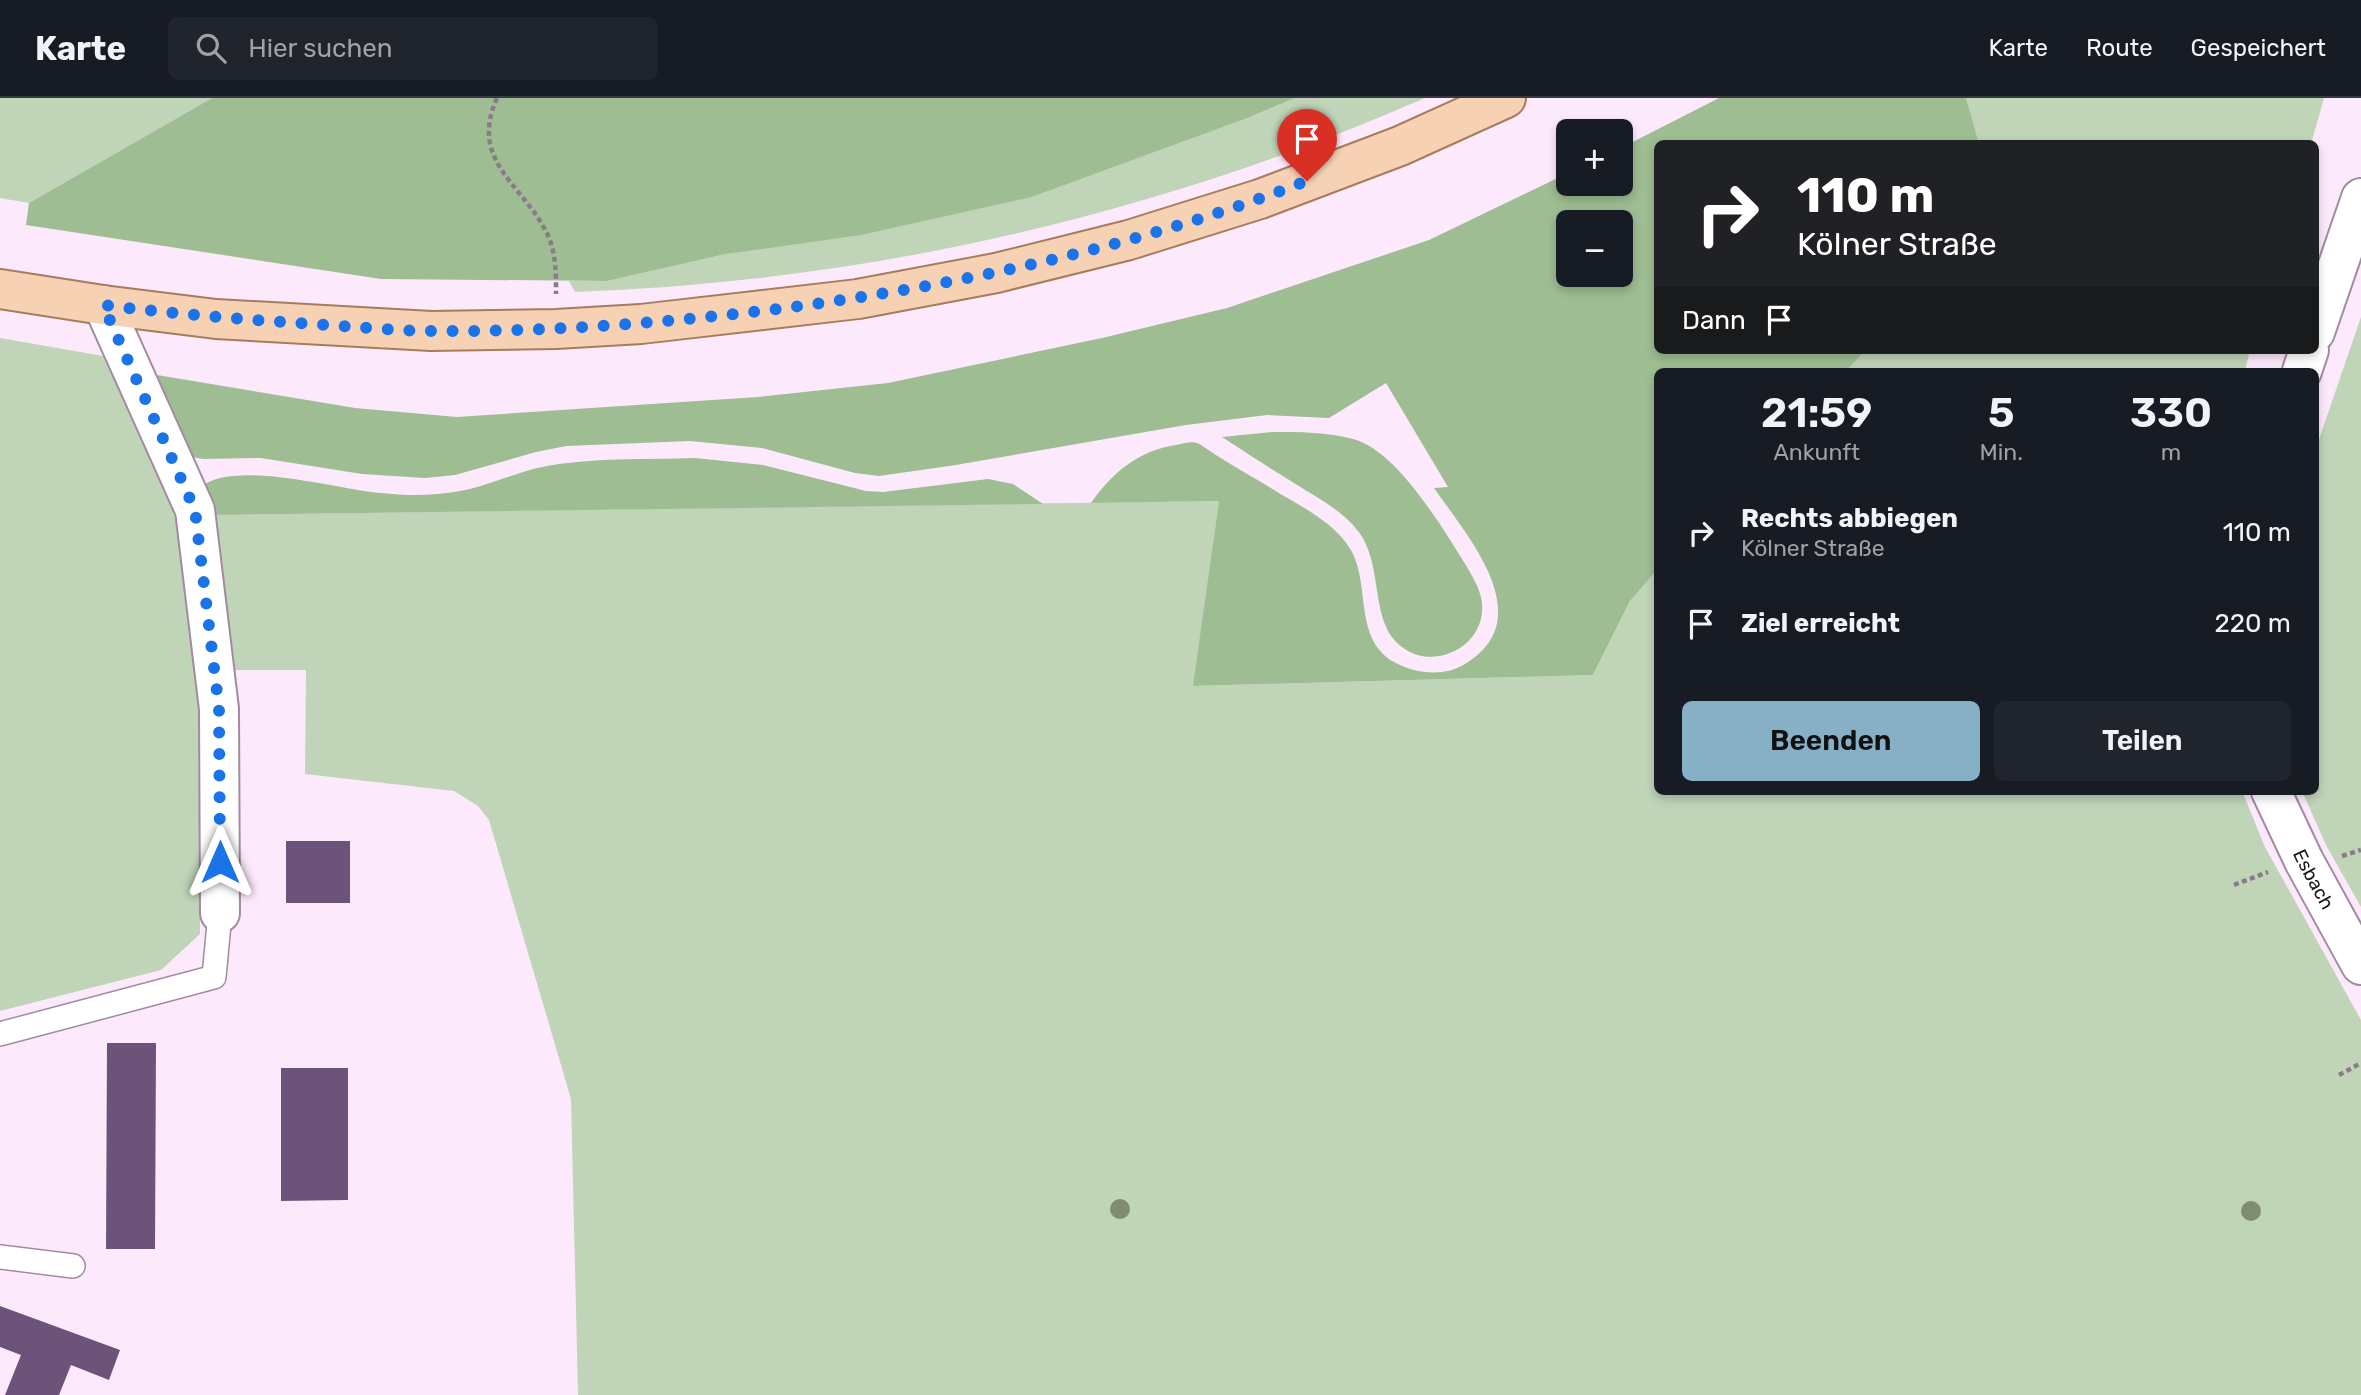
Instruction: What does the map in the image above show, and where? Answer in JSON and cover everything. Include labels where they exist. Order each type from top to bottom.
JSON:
[{"type":"main road","points":[[0,289],[103,305],[216,318],[431,331],[556,329],[641,324],[817,304],[996,274],[1129,240],[1260,199],[1400,146],[1506,98]]},
{"type":"street","points":[[2319,320],[2361,198]]},
{"type":"street","points":[[103,305],[195,510],[219,709],[220,914]]},
{"type":"street","name":"Esbach","points":[[2273,795],[2304,861],[2361,965]]},
{"type":"lane","points":[[0,1034],[214,977],[220,914]]},
{"type":"lane","points":[[0,1257],[73,1266]]},
{"type":"path","points":[[497,98],[491,112],[489,130],[497,165],[544,227],[556,258],[556,329]]},
{"type":"path","points":[[2339,1075],[2361,1063]]},
{"type":"green space","points":[[0,98],[212,98],[29,203],[0,198]]},
{"type":"green space","points":[[212,98],[1295,98],[1032,197],[861,235],[726,254],[607,281],[381,279],[26,225],[29,203]]},
{"type":"green space","points":[[1295,98],[1425,98],[1324,140],[1220,176],[1115,208],[1009,235],[901,257],[793,274],[684,286],[575,292],[569,281],[607,281],[726,254],[1032,197]]},
{"type":"green space","points":[[1719,98],[1966,98],[1978,140],[1654,140],[1654,354],[1862,354],[1849,368],[1654,368],[1654,573],[1630,601],[1593,675],[1193,686],[1219,501],[1091,503],[1117,473],[1138,458],[1150,452],[1186,443],[1200,444],[1305,508],[1334,529],[1349,547],[1356,561],[1372,639],[1381,652],[1394,662],[1420,671],[1448,671],[1465,664],[1487,645],[1497,624],[1497,601],[1490,577],[1463,529],[1434,488],[1448,487],[1386,383],[1329,418],[1267,415],[1186,425],[879,476],[855,473],[762,448],[690,441],[566,446],[455,475],[425,478],[362,474],[261,458],[203,459],[187,456],[157,375],[355,408],[457,417],[758,397],[888,383],[1102,338],[1227,308],[1429,240],[1556,179],[1556,196],[1633,196],[1633,142]]},
{"type":"green space","points":[[1966,98],[2324,98],[2312,140],[1978,140]]},
{"type":"green space","points":[[2361,317],[2361,907],[2327,847],[2304,795],[2319,795],[2319,439]]},
{"type":"green space","points":[[0,338],[103,356],[186,533],[200,593],[200,934],[161,970],[0,1011]]},
{"type":"green space","points":[[1862,354],[2249,354],[2246,368],[1849,368]]},
{"type":"green space","points":[[1273,432],[1323,434],[1353,439],[1370,446],[1386,458],[1418,493],[1467,567],[1482,600],[1479,625],[1463,646],[1439,656],[1426,657],[1402,647],[1391,636],[1385,623],[1371,560],[1366,545],[1352,523],[1328,504],[1222,437]]},
{"type":"green space","points":[[695,458],[763,465],[866,491],[883,492],[988,479],[1013,484],[1043,504],[210,515],[200,488],[215,479],[260,476],[362,491],[430,495],[470,489],[561,464],[599,460]]},
{"type":"green space","points":[[1219,501],[1194,686],[1593,675],[1630,601],[1654,573],[1654,795],[2244,795],[2265,847],[2361,1020],[2361,1395],[578,1395],[571,1099],[489,820],[478,806],[454,791],[305,774],[306,670],[223,670],[210,515]]},
{"type":"building","points":[[286,841],[350,841],[350,903],[286,903]]},
{"type":"building","points":[[107,1043],[156,1043],[155,1249],[106,1249]]},
{"type":"building","points":[[281,1068],[348,1068],[348,1200],[281,1201]]},
{"type":"building","points":[[0,1306],[120,1350],[109,1380],[71,1365],[59,1395],[5,1395],[21,1355],[0,1347]]},
{"type":"route","points":[[220,862],[219,709],[195,510],[103,305],[216,318],[431,331],[556,329],[641,324],[858,299],[996,274],[1129,240],[1260,199],[1307,181]]}]
